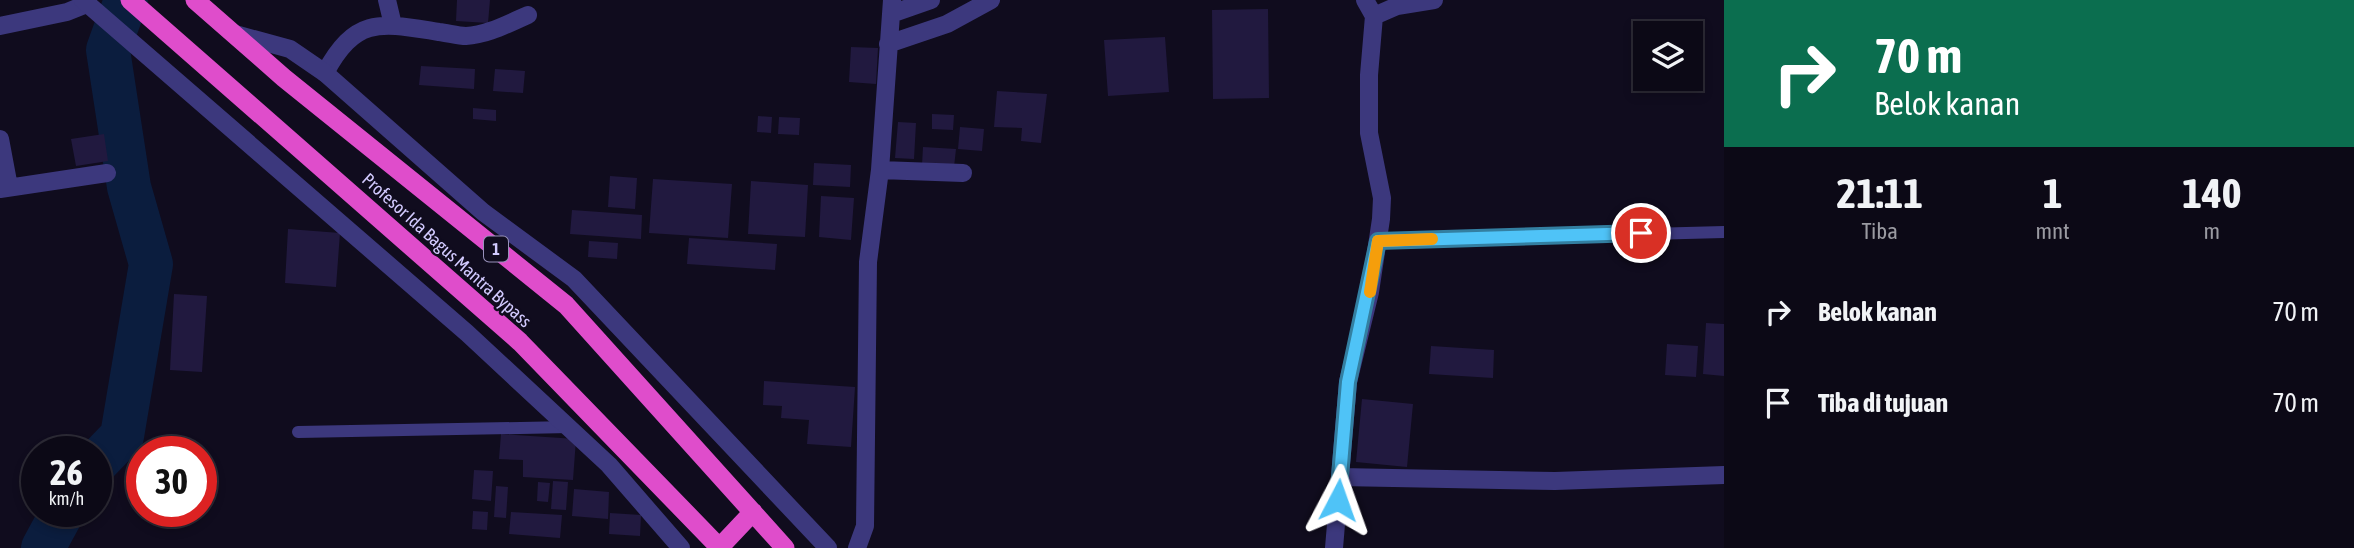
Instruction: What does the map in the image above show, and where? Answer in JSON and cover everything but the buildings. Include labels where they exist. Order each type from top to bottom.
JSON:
[{"type":"highway","name":"Profesor Ida Bagus Mantra Bypass","points":[[130,0],[520,342],[719,548]]},
{"type":"highway","name":"Profesor Ida Bagus Mantra Bypass","points":[[195,0],[566,305],[753,512]]},
{"type":"highway","points":[[719,548],[753,512]]},
{"type":"highway","name":"1","points":[[753,512],[785,548]]},
{"type":"street","points":[[387,0],[393,25]]},
{"type":"street","points":[[857,548],[865,526],[868,273],[880,170],[891,7],[931,0]]},
{"type":"street","points":[[888,44],[947,24],[990,0]]},
{"type":"street","points":[[1334,548],[1348,382],[1378,241],[1382,198],[1369,133],[1374,16],[1365,0]]},
{"type":"street","points":[[1374,16],[1397,6],[1434,0]]},
{"type":"street","points":[[0,26],[89,5],[467,332],[610,465],[681,548]]},
{"type":"street","points":[[325,73],[335,55],[361,29],[393,25],[465,36],[496,29],[528,15]]},
{"type":"street","points":[[235,34],[290,49],[325,73],[483,212],[574,279],[828,548]]},
{"type":"street","points":[[0,139],[5,188],[107,173]]},
{"type":"street","points":[[880,170],[963,173]]},
{"type":"street","points":[[1340,477],[1555,481],[1724,475]]},
{"type":"lane","points":[[1378,241],[1724,232]]},
{"type":"lane","points":[[298,432],[570,427]]},
{"type":"waterway","points":[[112,446],[122,436],[151,264],[129,187],[108,50],[126,0]]},
{"type":"waterway","points":[[43,548],[54,527]]},
{"type":"slow traffic","points":[[1370,292],[1378,241],[1432,239]]},
{"type":"route","points":[[1338,500],[1348,382],[1370,292],[1378,241],[1641,233]]}]
